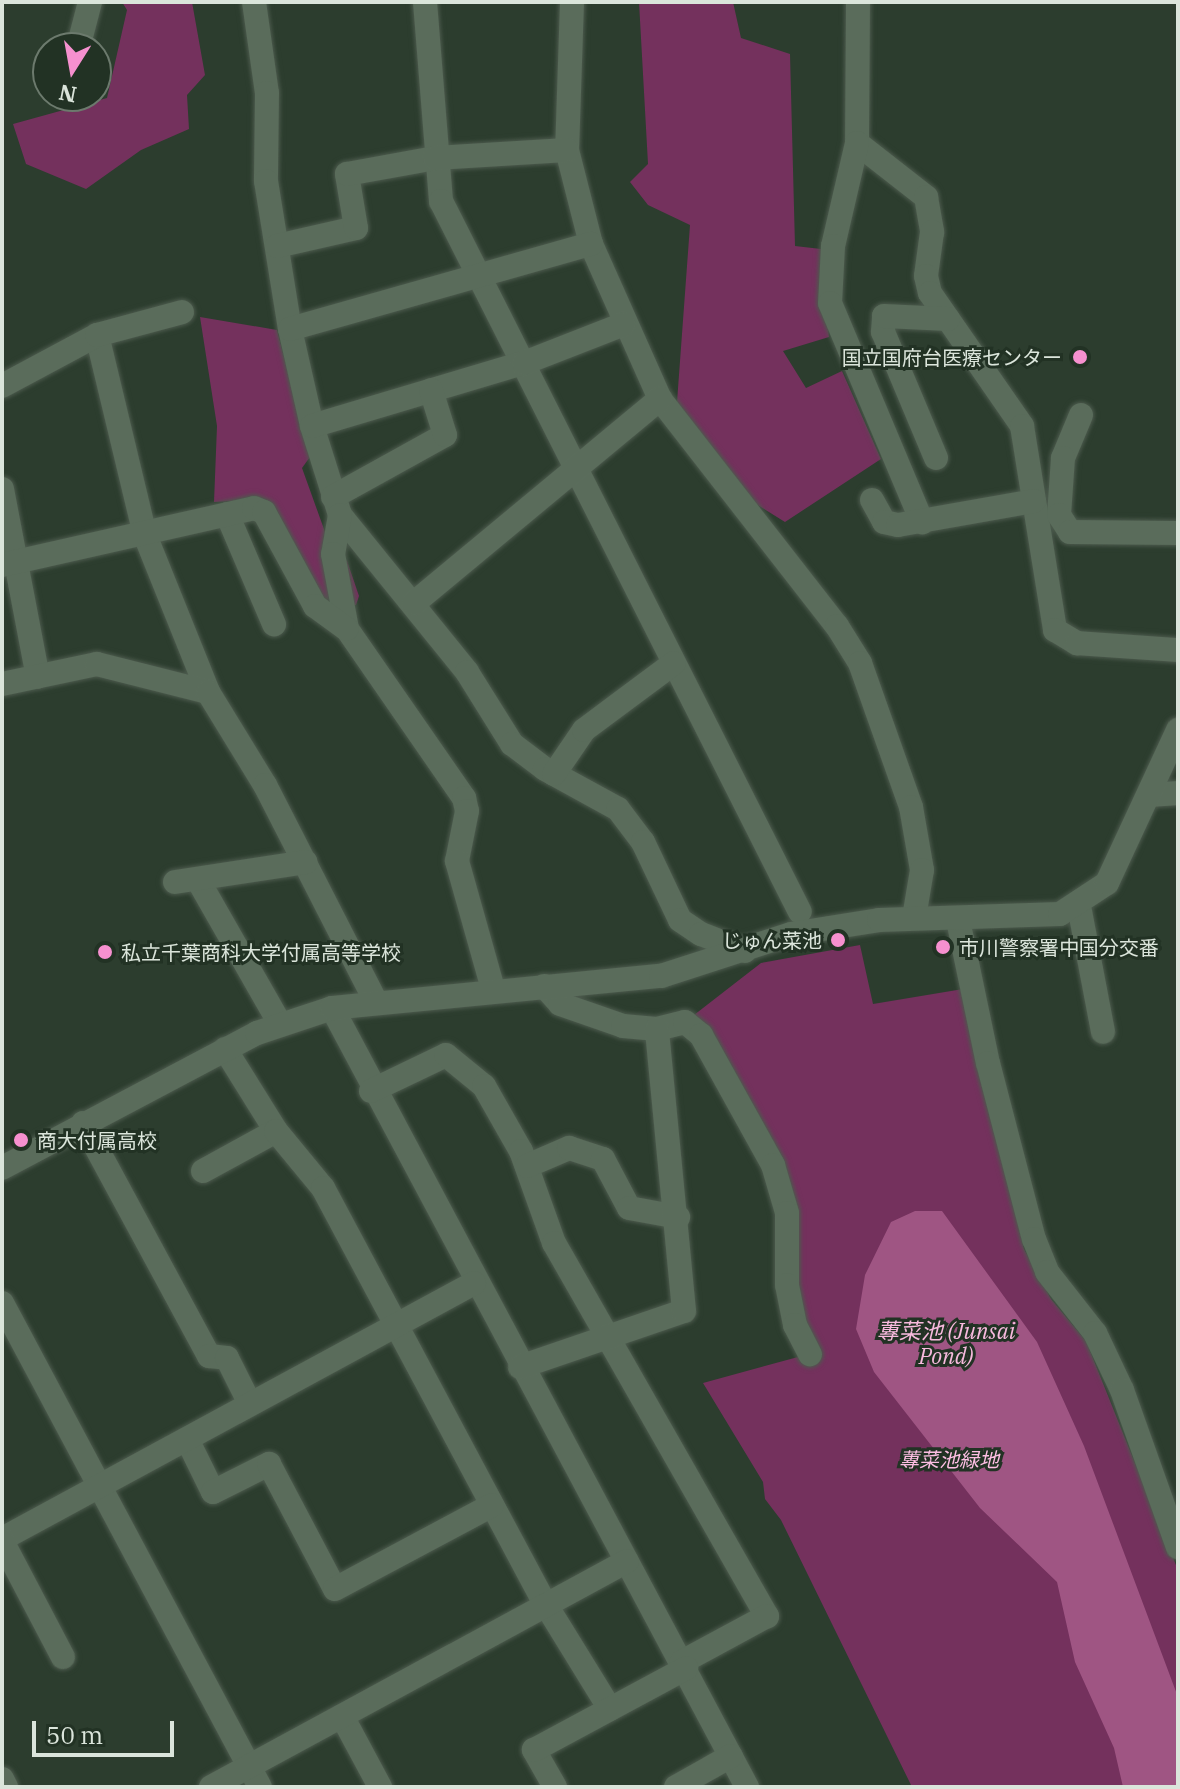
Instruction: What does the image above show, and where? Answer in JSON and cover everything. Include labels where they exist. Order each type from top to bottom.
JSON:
[{"type":"street","points":[[82,32],[90,2]]},
{"type":"street","points":[[254,2],[267,93],[266,181],[290,329],[312,426],[337,506],[414,603],[512,744],[554,774],[618,809],[643,842],[680,920],[701,934],[745,951]]},
{"type":"street","points":[[425,2],[435,158],[441,201],[800,912]]},
{"type":"street","points":[[572,2],[567,150],[591,244],[660,399],[837,626],[860,663],[911,807],[922,870],[914,918]]},
{"type":"street","points":[[858,2],[857,143],[833,246],[830,303],[922,522]]},
{"type":"street","points":[[857,143],[926,197],[932,232],[926,276],[948,319],[1022,426],[1055,630],[1077,643],[1178,650]]},
{"type":"street","points":[[277,246],[356,228],[347,174],[435,158],[567,150]]},
{"type":"street","points":[[290,329],[478,272],[591,244]]},
{"type":"street","points":[[2,386],[97,335],[182,312]]},
{"type":"street","points":[[936,458],[883,332],[884,316],[948,319]]},
{"type":"street","points":[[312,426],[524,363],[624,324]]},
{"type":"street","points":[[97,335],[145,535],[208,692],[305,862],[375,1000]]},
{"type":"street","points":[[337,506],[445,435],[431,390]]},
{"type":"street","points":[[414,603],[574,466],[660,399]]},
{"type":"street","points":[[1081,415],[1063,458],[1059,515],[1070,532],[1178,533]]},
{"type":"street","points":[[2,489],[10,563],[38,677]]},
{"type":"street","points":[[872,500],[884,522],[922,522],[1034,501]]},
{"type":"street","points":[[337,506],[333,554],[347,629]]},
{"type":"street","points":[[10,563],[254,508],[264,512],[315,606],[347,629],[464,798],[467,811],[457,861],[493,989]]},
{"type":"street","points":[[227,514],[274,624]]},
{"type":"street","points":[[554,774],[584,730],[674,663]]},
{"type":"street","points":[[2,684],[97,664],[208,692]]},
{"type":"street","points":[[2,1168],[225,1049],[280,1024],[332,1008],[375,1000],[661,976],[807,930],[914,918],[1039,918],[1079,906],[1107,883],[1178,730]]},
{"type":"street","points":[[1150,795],[1178,793]]},
{"type":"street","points":[[280,1024],[186,881],[305,862]]},
{"type":"street","points":[[1079,906],[1103,1032]]},
{"type":"street","points":[[958,920],[988,1063],[1034,1239],[1047,1272],[1095,1333],[1122,1390],[1178,1547]]},
{"type":"street","points":[[544,986],[560,1004],[623,1026],[657,1029],[685,1022],[701,1035],[773,1165],[787,1213],[787,1285],[795,1325],[810,1354]]},
{"type":"street","points":[[332,1008],[371,1091],[684,1665],[747,1787]]},
{"type":"street","points":[[520,1367],[684,1311],[678,1217],[657,1029]]},
{"type":"street","points":[[225,1049],[276,1131],[323,1188],[399,1323],[546,1605],[610,1709]]},
{"type":"street","points":[[371,1091],[446,1055],[484,1086],[527,1166],[554,1243],[767,1616],[534,1750],[555,1787]]},
{"type":"street","points":[[83,1123],[209,1356],[227,1358],[250,1404]]},
{"type":"street","points":[[203,1171],[276,1131]]},
{"type":"street","points":[[527,1166],[569,1148],[603,1159],[629,1208],[678,1217]]},
{"type":"street","points":[[63,1657],[2,1540],[474,1283]]},
{"type":"street","points":[[2,1303],[255,1777]]},
{"type":"street","points":[[187,1439],[213,1492],[269,1464],[335,1589],[492,1505]]},
{"type":"street","points":[[211,1787],[255,1777],[342,1716],[627,1561]]},
{"type":"street","points":[[342,1716],[380,1787]]},
{"type":"street","points":[[676,1787],[731,1756]]},
{"type":"street","points":[[2,1779],[6,1787]]},
{"type":"green space","points":[[122,2],[192,2],[205,75],[187,95],[189,129],[141,150],[86,189],[26,164],[13,124],[56,112],[112,112],[112,76],[127,10]]},
{"type":"green space","points":[[639,2],[733,2],[741,38],[790,54],[795,246],[821,249],[829,337],[783,351],[806,388],[842,371],[881,459],[785,522],[756,504],[677,402],[690,225],[648,205],[630,182],[648,164]]},
{"type":"green space","points":[[200,317],[277,330],[310,457],[302,468],[329,543],[347,561],[359,596],[356,605],[330,610],[257,500],[214,502],[217,426]]},
{"type":"green space","name":"蓴菜池緑地","points":[[860,945],[873,1004],[963,989],[1024,1249],[1051,1299],[1086,1341],[1178,1570],[1178,1787],[912,1787],[781,1520],[765,1499],[763,1482],[703,1383],[809,1354],[787,1212],[685,1022],[761,963]]},
{"type":"water","name":"蓴菜池 (Junsai Pond)","points":[[915,1211],[942,1211],[1037,1342],[1084,1446],[1178,1697],[1178,1787],[1123,1787],[1114,1748],[1075,1662],[1057,1582],[980,1508],[874,1372],[856,1329],[865,1275],[891,1222]]},
{"type":"place","name":"国立国府台医療センター","points":[[1080,357]]},
{"type":"place","name":"じゅん菜池","points":[[838,940]]},
{"type":"place","name":"市川警察署中国分交番","points":[[943,947]]},
{"type":"place","name":"私立千葉商科大学付属高等学校","points":[[105,952]]},
{"type":"place","name":"商大付属高校","points":[[21,1140]]}]
